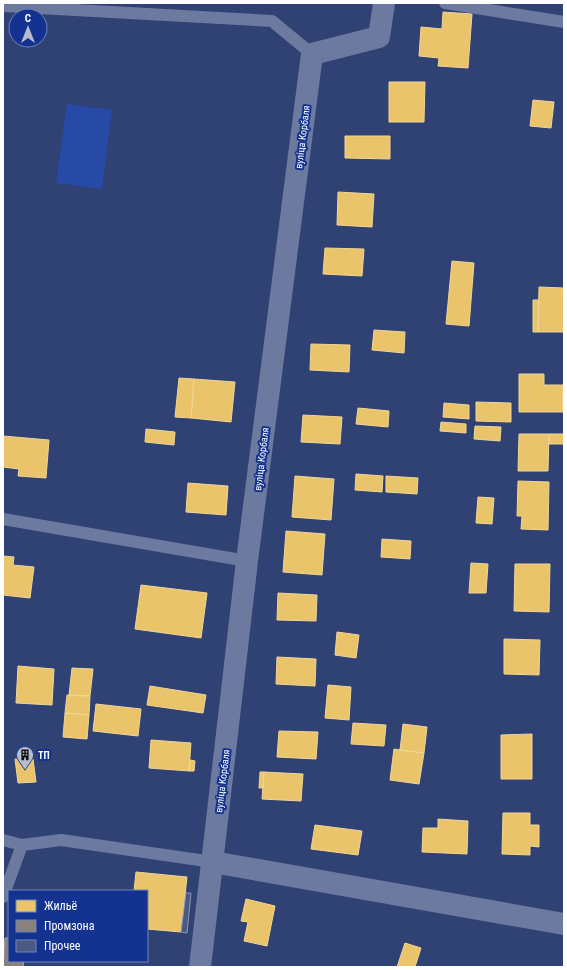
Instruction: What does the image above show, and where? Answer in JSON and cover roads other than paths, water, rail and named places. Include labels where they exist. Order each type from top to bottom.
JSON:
[{"type":"street","points":[[312,54],[379,37],[384,3]]},
{"type":"street","name":"вуліца Корбаля","points":[[200,967],[247,561],[312,54]]},
{"type":"street","points":[[213,862],[564,924]]},
{"type":"lane","points":[[445,3],[564,22]]},
{"type":"lane","points":[[3,6],[56,6],[272,21],[312,54]]},
{"type":"lane","points":[[3,519],[247,561]]},
{"type":"lane","points":[[3,840],[22,845],[62,840],[213,862]]},
{"type":"lane","points":[[3,897],[22,845]]},
{"type":"place","name":"ТП","points":[[25,770]]}]
